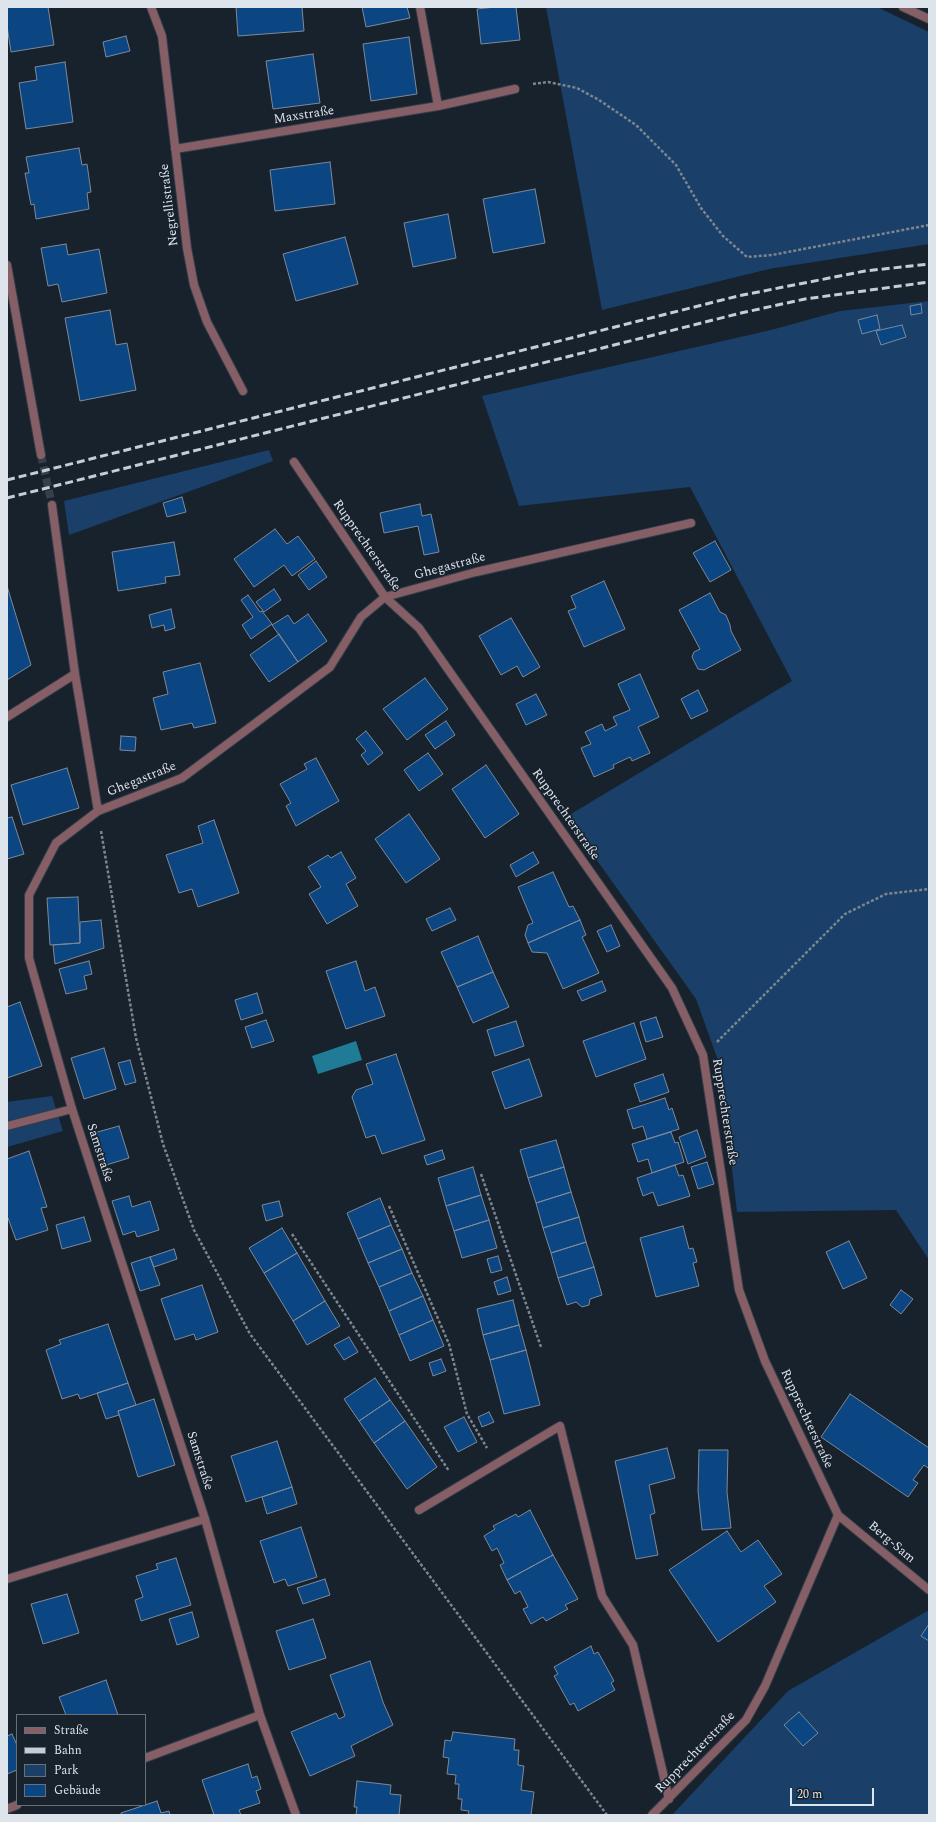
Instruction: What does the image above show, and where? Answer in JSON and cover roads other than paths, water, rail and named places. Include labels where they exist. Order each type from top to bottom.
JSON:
[{"type":"street","name":"Negrellistraße","points":[[152,7],[162,36],[187,248],[194,285],[207,322],[243,391]]},
{"type":"street","points":[[420,7],[438,106]]},
{"type":"street","points":[[903,7],[929,19]]},
{"type":"street","name":"Maxstraße","points":[[175,149],[438,106],[515,89]]},
{"type":"street","points":[[7,265],[41,455]]},
{"type":"street","name":"Rupprechterstraße","points":[[294,462],[385,597],[419,628],[672,988],[703,1055],[739,1290],[765,1361],[838,1515],[765,1686],[746,1720],[652,1815]]},
{"type":"street","points":[[52,505],[75,674],[98,811]]},
{"type":"street","name":"Ghegastraße","points":[[98,811],[182,778],[330,667],[361,617],[385,597],[476,572],[691,523]]},
{"type":"street","points":[[7,717],[75,674]]},
{"type":"street","name":"Samstraße","points":[[98,811],[56,843],[29,895],[29,958],[72,1109],[205,1519],[260,1716],[296,1815]]},
{"type":"street","points":[[7,1126],[72,1109]]},
{"type":"street","points":[[419,1510],[560,1426],[602,1596],[633,1645],[669,1799]]},
{"type":"street","name":"Berg-Sam","points":[[838,1515],[929,1590]]},
{"type":"street","points":[[7,1579],[205,1519]]},
{"type":"street","points":[[146,1758],[260,1716]]},
{"type":"tunnel","points":[[41,455],[52,505]]},
{"type":"railway","points":[[7,480],[738,296],[865,271],[929,264]]},
{"type":"railway","points":[[7,498],[741,313],[805,299],[929,282]]}]
